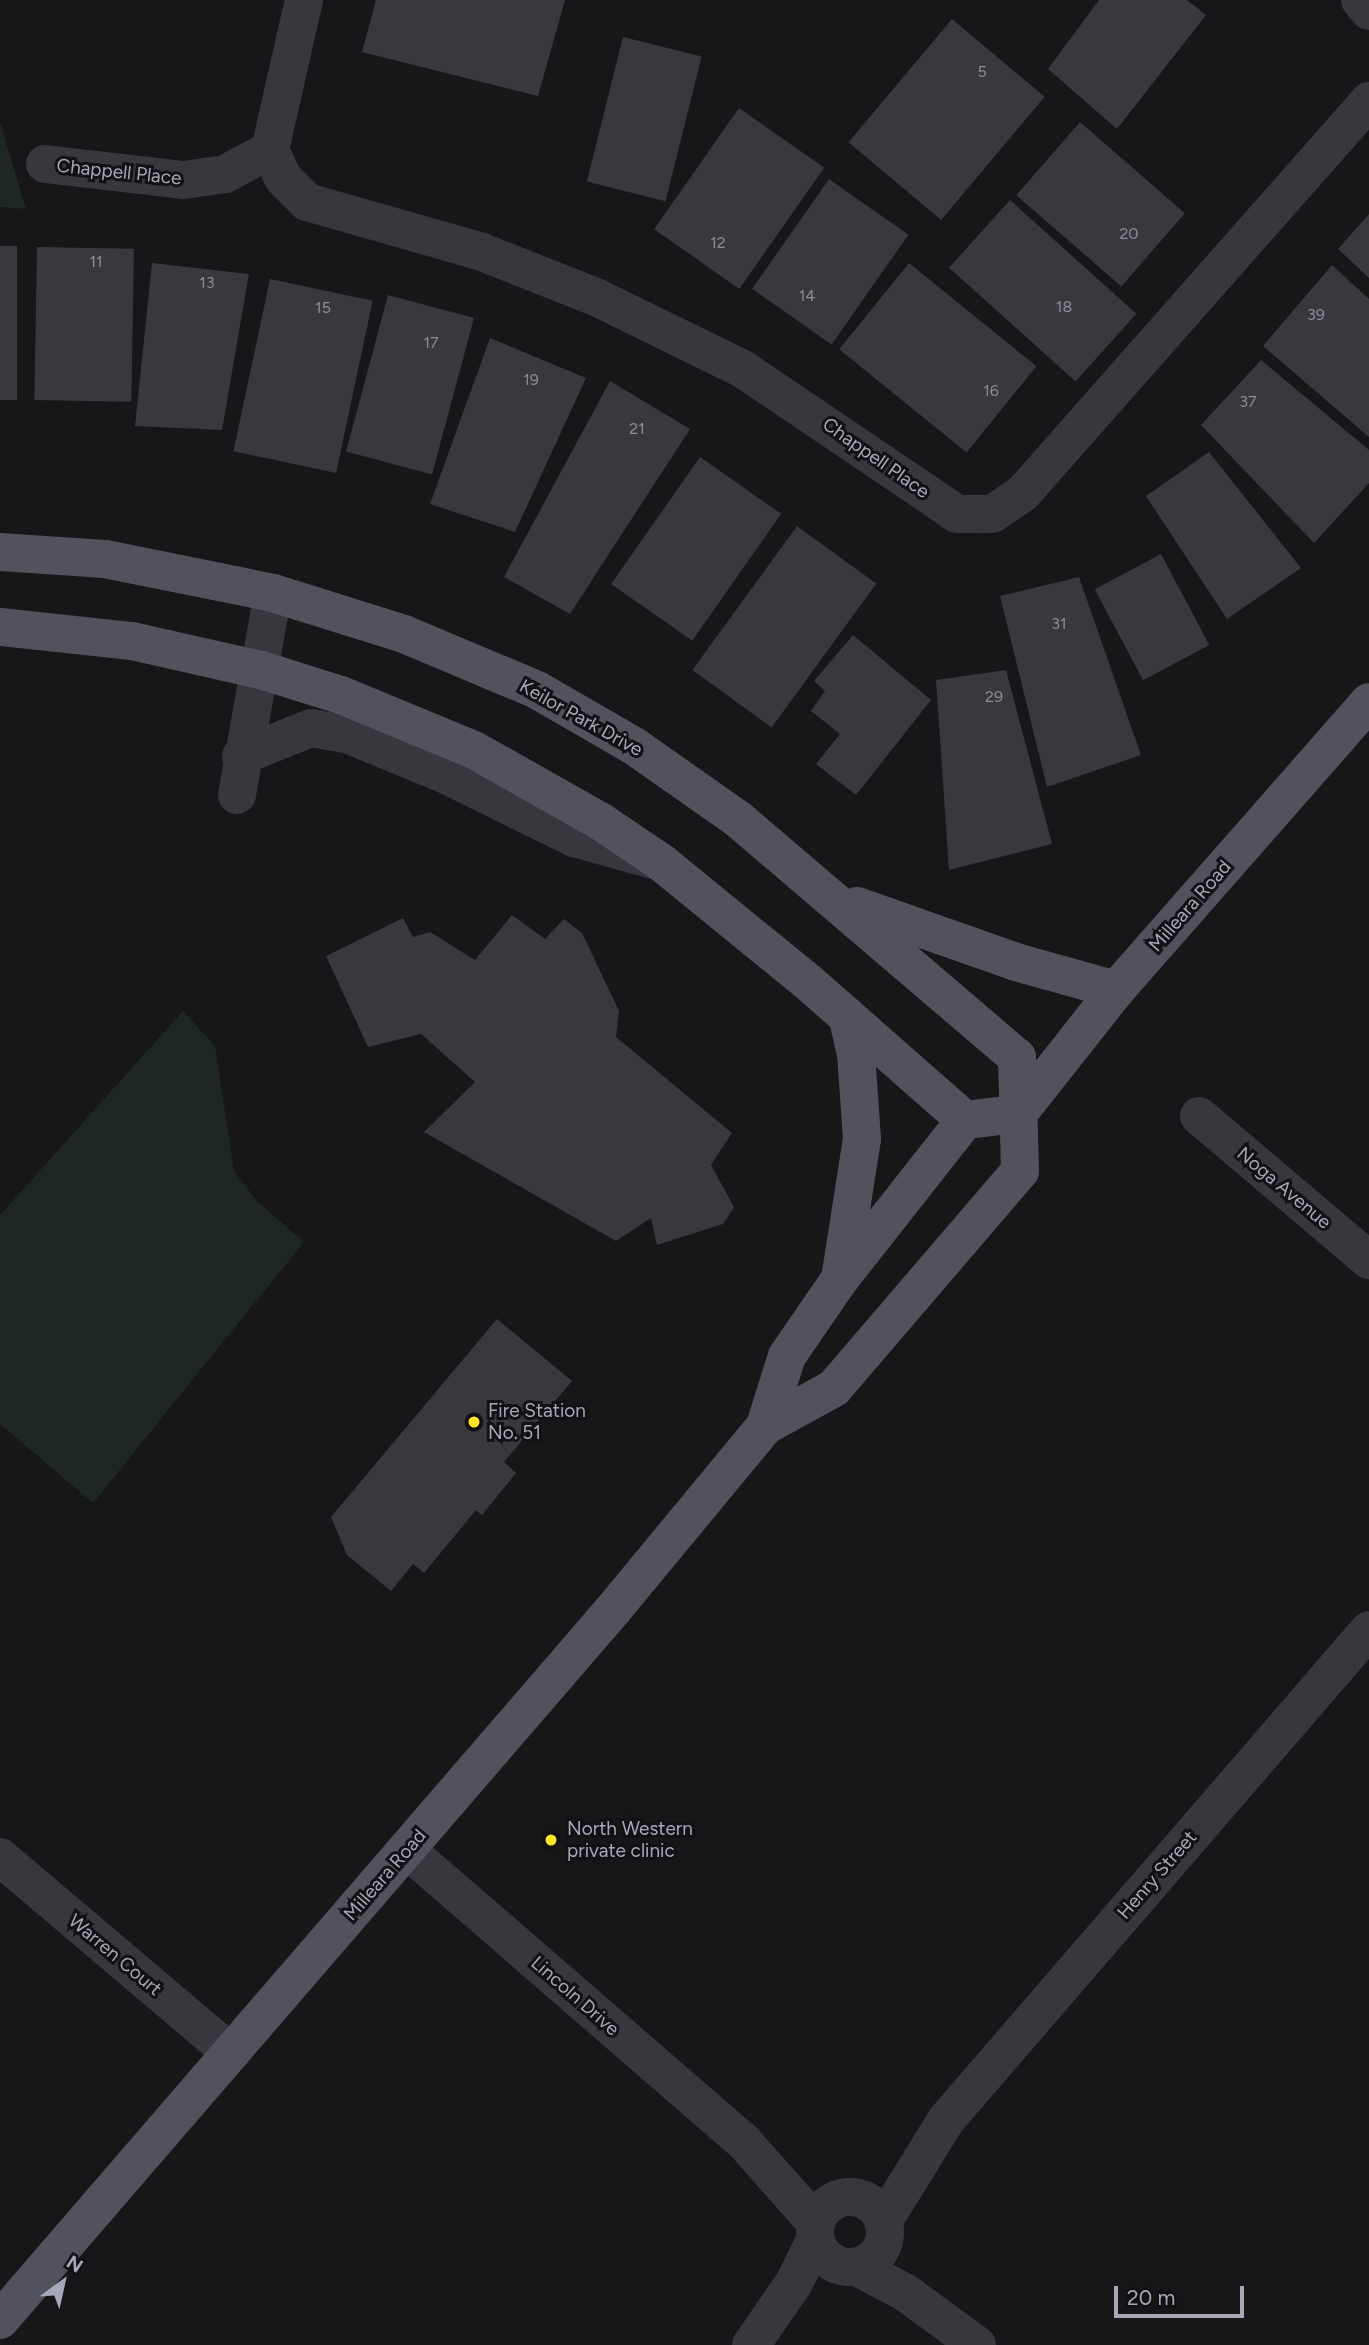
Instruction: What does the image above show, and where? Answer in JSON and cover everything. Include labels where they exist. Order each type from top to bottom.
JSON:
[{"type":"main road","name":"Keilor Park Drive","points":[[0,552],[105,559],[273,593],[404,634],[537,690],[680,776],[835,898],[1017,1057],[1018,1114]]},
{"type":"main road","points":[[0,627],[132,641],[261,670],[341,695],[474,750],[600,821],[662,863],[847,1016],[965,1120],[1018,1114]]},
{"type":"main road","name":"Milleara Road","points":[[0,2320],[407,1850],[765,1426],[834,1388],[1020,1171],[1018,1114],[1116,990],[1369,702]]},
{"type":"main road","points":[[835,898],[1016,962],[1116,990]]},
{"type":"main road","points":[[840,1279],[862,1139],[856,1054],[847,1016]]},
{"type":"main road","name":"Milleara Road","points":[[765,1426],[788,1356],[840,1279],[965,1120]]},
{"type":"street","points":[[270,150],[304,0]]},
{"type":"street","points":[[1360,0],[1369,11]]},
{"type":"street","name":"Chappell Place","points":[[45,164],[184,180],[225,174],[270,150],[283,178],[307,202],[482,252],[598,298],[743,369],[957,514],[992,514],[1023,493],[1369,102]]},
{"type":"street","points":[[237,795],[241,756],[261,670],[273,593]]},
{"type":"street","points":[[241,756],[311,728],[349,735],[444,774],[574,838],[662,863]]},
{"type":"street","name":"Noga Avenue","points":[[1199,1116],[1369,1260]]},
{"type":"street","name":"Henry Street","points":[[753,2342],[794,2283],[849,2219],[946,2120],[1369,1630]]},
{"type":"street","name":"Lincoln Drive","points":[[407,1850],[744,2141],[849,2219],[916,2281],[973,2342]]},
{"type":"street","name":"Warren Court","points":[[0,1857],[231,2053]]},
{"type":"street","name":"Lincoln Drive","points":[[849,2219],[827,2259],[852,2267],[906,2293],[973,2342]]},
{"type":"street","name":"Henry Street","points":[[753,2342],[807,2292],[877,2254],[849,2219]]},
{"type":"shaded area","points":[[0,122],[26,209],[0,207]]},
{"type":"shaded area","points":[[183,1011],[215,1046],[234,1171],[257,1201],[304,1242],[93,1503],[0,1424],[0,1215]]},
{"type":"building","points":[[376,0],[565,0],[538,96],[362,52]]},
{"type":"building","points":[[1099,0],[1187,0],[1206,15],[1117,129],[1048,69]]},
{"type":"building","points":[[952,19],[1045,97],[941,220],[849,142]]},
{"type":"building","points":[[623,37],[702,57],[666,201],[587,182]]},
{"type":"building","points":[[739,108],[824,168],[739,289],[654,229]]},
{"type":"building","points":[[1080,122],[1185,213],[1121,286],[1016,195]]},
{"type":"building","points":[[829,179],[908,235],[832,344],[752,289]]},
{"type":"building","points":[[1010,200],[1136,314],[1075,381],[949,268]]},
{"type":"building","points":[[1369,214],[1369,278],[1338,249]]},
{"type":"building","points":[[0,246],[17,246],[17,400],[0,400]]},
{"type":"building","points":[[37,247],[134,249],[131,402],[34,400]]},
{"type":"building","points":[[152,263],[249,274],[222,430],[135,426]]},
{"type":"building","points":[[909,263],[1036,366],[967,452],[839,349]]},
{"type":"building","points":[[1332,265],[1369,299],[1369,437],[1263,346]]},
{"type":"building","points":[[270,279],[373,301],[336,473],[233,451]]},
{"type":"building","points":[[388,295],[474,318],[432,475],[346,451]]},
{"type":"building","points":[[490,338],[586,378],[515,532],[430,504]]},
{"type":"building","points":[[1261,360],[1369,450],[1369,483],[1314,543],[1201,425]]},
{"type":"building","points":[[610,381],[690,429],[570,614],[504,577]]},
{"type":"building","points":[[1209,452],[1301,568],[1227,619],[1146,496]]},
{"type":"building","points":[[700,457],[781,514],[692,641],[611,584]]},
{"type":"building","points":[[797,526],[876,584],[772,728],[692,670]]},
{"type":"building","points":[[1161,554],[1209,645],[1143,680],[1095,589]]},
{"type":"building","points":[[1079,577],[1141,755],[1047,787],[1000,596]]},
{"type":"building","points":[[853,635],[931,700],[856,795],[816,764],[840,734],[811,711],[825,691],[814,681]]},
{"type":"building","points":[[1006,670],[1052,844],[949,870],[936,680]]},
{"type":"building","points":[[512,915],[545,939],[564,919],[582,933],[619,1011],[616,1037],[732,1133],[711,1165],[734,1207],[723,1224],[657,1245],[651,1218],[616,1241],[424,1132],[475,1082],[421,1034],[368,1047],[326,956],[403,918],[413,937],[430,932],[475,960]]},
{"type":"building","name":"Fire Station No. 51","points":[[497,1319],[572,1381],[504,1462],[516,1473],[482,1515],[476,1510],[424,1573],[413,1564],[391,1591],[347,1555],[331,1517]]},
{"type":"place","name":"Fire Station No. 51","points":[[474,1422]]},
{"type":"place","name":"North Western private clinic","points":[[551,1840]]}]
